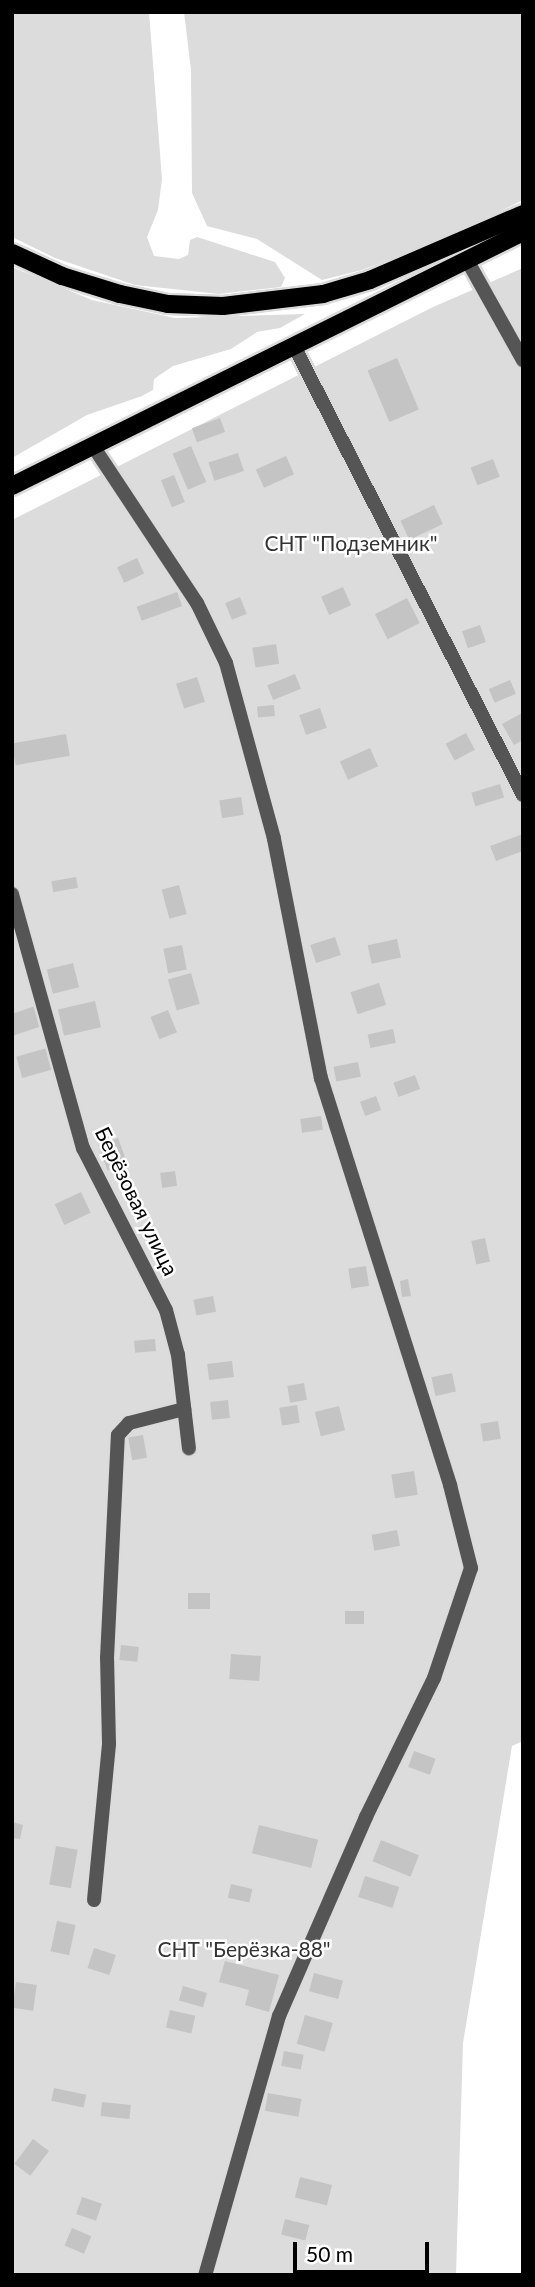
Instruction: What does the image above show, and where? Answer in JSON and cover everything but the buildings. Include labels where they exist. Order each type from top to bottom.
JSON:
[{"type":"main road","points":[[12,253],[62,276],[120,294],[168,304],[223,306],[323,294],[370,280],[523,214]]},
{"type":"main road","points":[[12,486],[523,232]]},
{"type":"street","points":[[467,260],[523,360]]},
{"type":"street","points":[[294,346],[523,795]]},
{"type":"street","points":[[93,446],[197,603],[226,663],[274,839],[321,1078],[450,1485],[471,1567],[434,1678],[366,1817],[279,2016],[205,2275]]},
{"type":"street","name":"Берёзовая улица","points":[[12,894],[83,1148],[166,1310],[178,1355],[189,1448]]},
{"type":"street","points":[[94,1900],[108,1744],[107,1658],[118,1435],[129,1423],[184,1409]]},
{"type":"green space","points":[[12,12],[149,12],[162,179],[158,210],[147,237],[154,256],[179,259],[188,255],[190,240],[197,237],[275,262],[285,278],[281,287],[219,294],[135,285],[55,258],[12,237]]},
{"type":"green space","points":[[184,12],[523,12],[523,200],[444,239],[362,270],[322,280],[257,239],[207,226],[192,193],[191,70]]},
{"type":"green space","points":[[12,267],[92,300],[175,318],[305,314],[280,328],[257,332],[231,349],[173,366],[154,379],[153,390],[87,415],[12,458]]},
{"type":"green space","name":"СНТ \"Берёзка-88\"","points":[[523,268],[523,1741],[512,1746],[463,2043],[456,2275],[12,2275],[12,520],[433,307]]},
{"type":"park label","name":"СНТ \"Подземник\"","points":[[351,543]]}]
